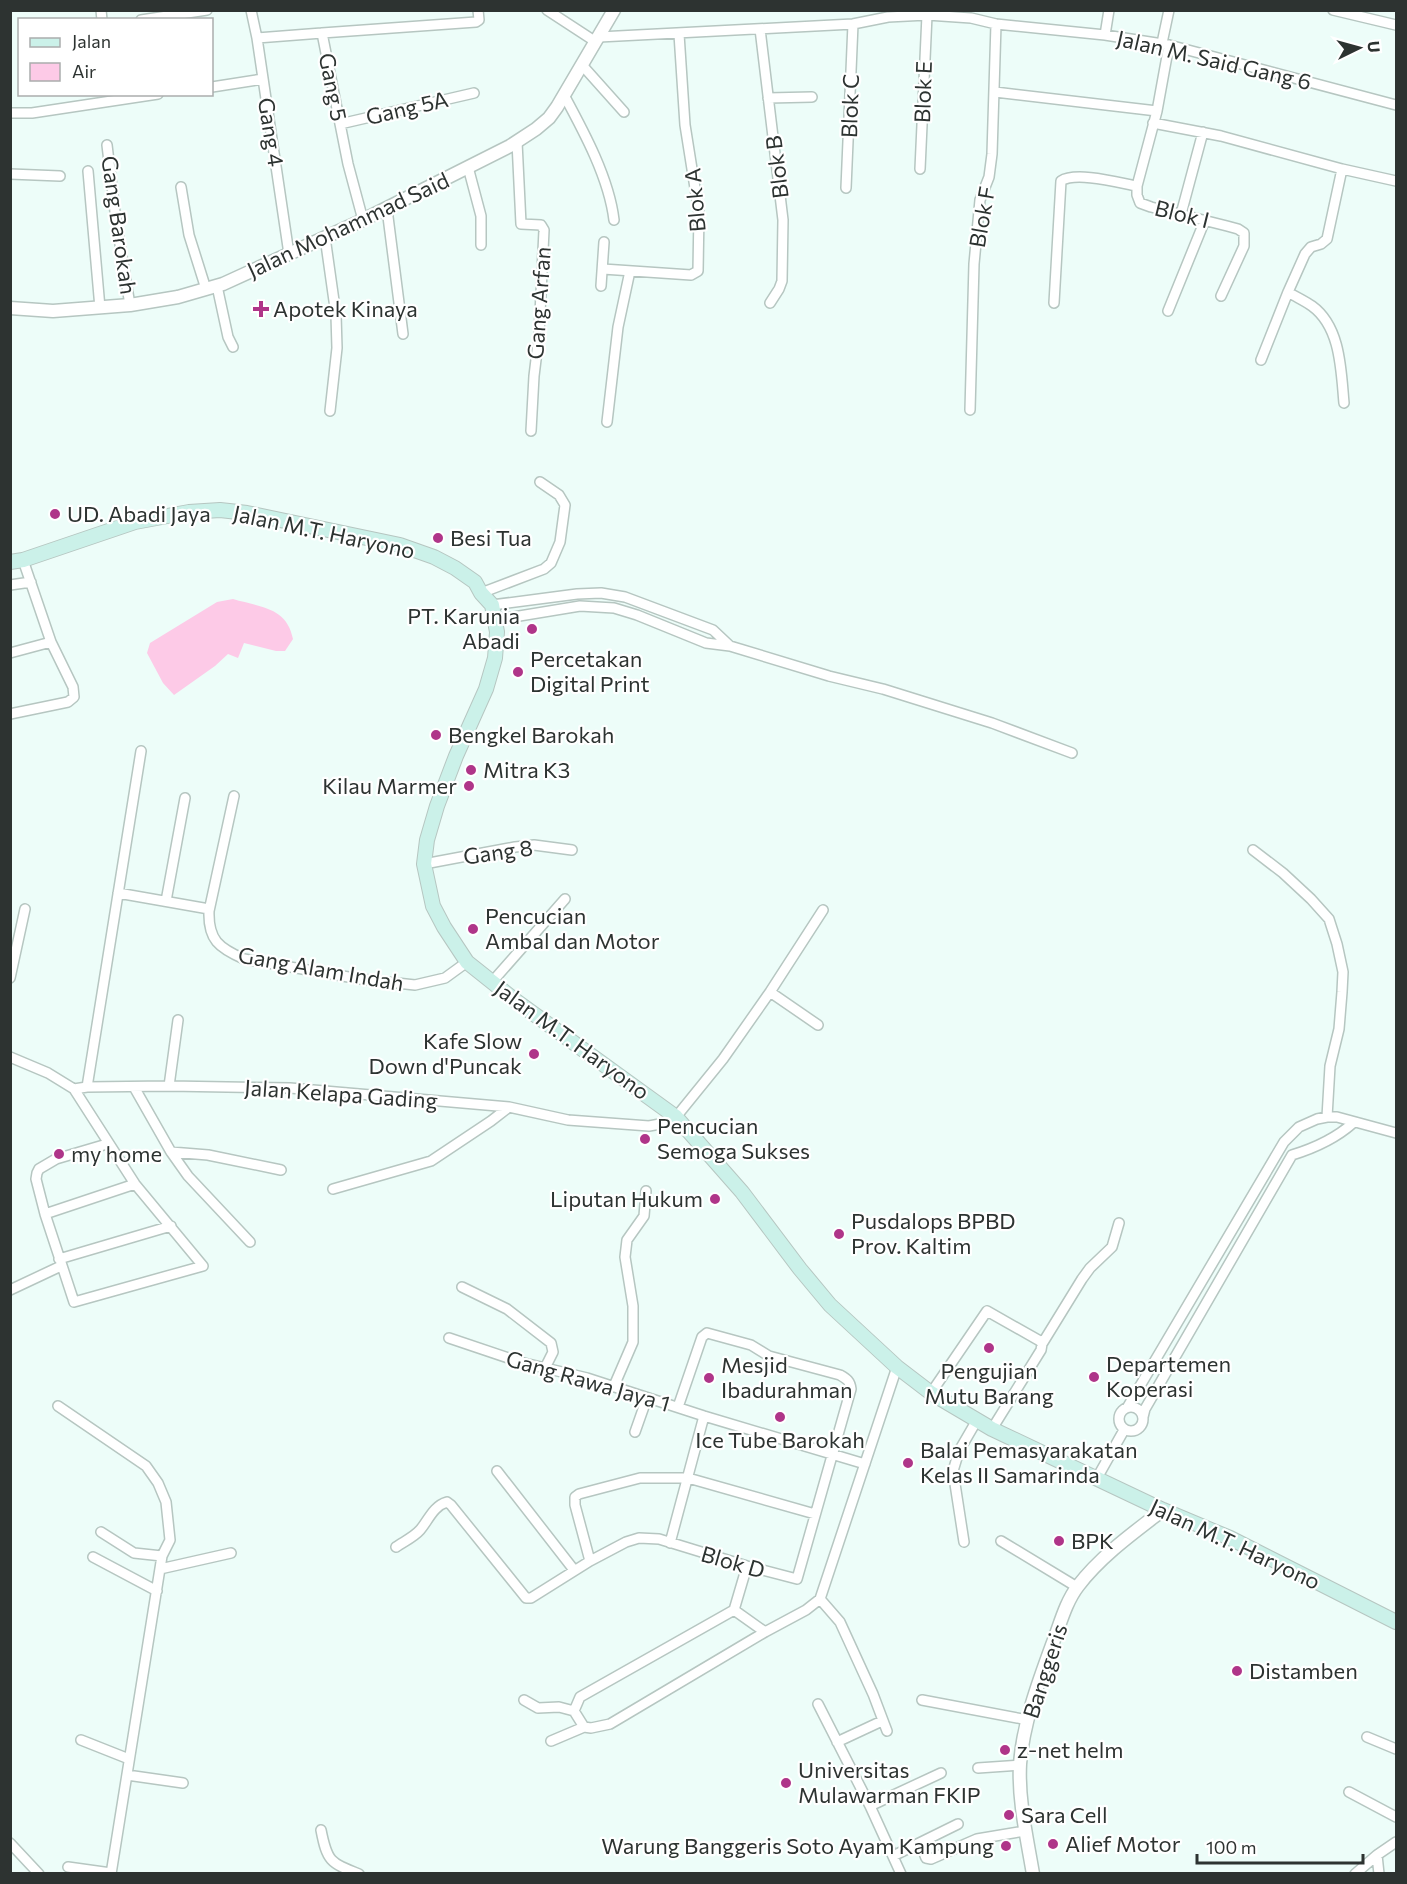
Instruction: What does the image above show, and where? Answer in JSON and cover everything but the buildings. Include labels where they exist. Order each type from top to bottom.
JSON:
[{"type":"main road","name":"Jalan M.T. Haryono","points":[[17,561],[135,522],[189,512],[220,510],[247,513],[400,545],[434,557],[475,582],[492,605],[498,632],[495,658],[486,689],[437,806],[427,840],[424,864],[433,906],[467,962],[676,1117],[742,1192],[830,1305],[897,1367],[932,1393],[992,1429],[1163,1510],[1230,1538],[1396,1622]]},
{"type":"street","points":[[154,18],[207,10]]},
{"type":"street","name":"Gang 4","points":[[251,10],[289,254]]},
{"type":"street","name":"Gang 5","points":[[363,220],[348,164],[322,33],[476,22],[479,20],[478,10]]},
{"type":"street","points":[[547,10],[597,40]]},
{"type":"street","name":"Jalan Mohammad Said","points":[[10,308],[53,311],[100,308],[178,297],[211,288],[387,209],[517,142],[549,118],[614,10]]},
{"type":"street","points":[[1105,35],[1109,10]]},
{"type":"street","name":"Blok I","points":[[1169,10],[1157,111],[1137,186],[1137,195],[1140,202],[1151,207],[1238,229],[1245,236],[1244,246],[1221,296]]},
{"type":"street","points":[[1333,10],[1396,25]]},
{"type":"street","name":"Jalan M. Said Gang 6","points":[[597,40],[853,24],[888,14],[971,18],[996,24],[1105,35],[1166,44],[1396,105]]},
{"type":"street","name":"Blok E","points":[[920,169],[927,15]]},
{"type":"street","name":"Blok C","points":[[846,188],[853,24]]},
{"type":"street","name":"Blok F","points":[[970,410],[974,264],[981,193],[991,168],[996,24]]},
{"type":"street","name":"Blok B","points":[[760,29],[783,220],[782,281],[771,303]]},
{"type":"street","points":[[257,38],[322,33]]},
{"type":"street","name":"Blok A","points":[[603,269],[691,275],[698,269],[699,213],[685,124],[679,34]]},
{"type":"street","points":[[582,65],[624,112]]},
{"type":"street","points":[[213,87],[263,79]]},
{"type":"street","points":[[995,92],[1157,111]]},
{"type":"street","name":"Gang 5A","points":[[340,124],[474,93]]},
{"type":"street","points":[[564,95],[603,178],[612,201],[614,220]]},
{"type":"street","points":[[10,113],[32,113],[145,96]]},
{"type":"street","points":[[768,98],[812,97]]},
{"type":"street","points":[[1153,123],[1203,132],[1396,181]]},
{"type":"street","points":[[1182,214],[1203,132]]},
{"type":"street","name":"Gang Arfan","points":[[517,142],[521,224],[541,225],[544,230],[531,431]]},
{"type":"street","name":"Gang Barokah","points":[[107,145],[130,305]]},
{"type":"street","points":[[468,167],[481,216],[481,245]]},
{"type":"street","points":[[1261,360],[1288,292],[1309,249],[1327,239],[1342,169]]},
{"type":"street","points":[[88,171],[100,308]]},
{"type":"street","points":[[10,174],[60,176]]},
{"type":"street","points":[[1054,303],[1061,181],[1064,178],[1081,178],[1137,186]]},
{"type":"street","points":[[181,187],[189,235],[233,347]]},
{"type":"street","points":[[387,209],[403,334]]},
{"type":"street","points":[[1168,311],[1205,220]]},
{"type":"street","points":[[325,237],[336,315],[337,348],[330,411]]},
{"type":"street","points":[[601,286],[604,242]]},
{"type":"street","points":[[607,422],[618,327],[630,271]]},
{"type":"street","points":[[1288,292],[1313,307],[1330,326],[1341,370],[1344,403]]},
{"type":"street","points":[[481,593],[544,569],[551,563],[560,542],[565,505],[560,495],[540,482]]},
{"type":"street","points":[[10,714],[68,702],[74,697],[73,687],[51,642],[31,582],[17,561]]},
{"type":"street","points":[[10,585],[31,582]]},
{"type":"street","points":[[492,605],[577,594],[601,593],[625,597],[713,630],[729,646]]},
{"type":"street","points":[[495,620],[580,606],[603,606],[637,615],[706,643],[729,646],[829,676],[883,689],[992,723],[1072,753]]},
{"type":"street","points":[[10,653],[51,642]]},
{"type":"street","points":[[87,1087],[141,751]]},
{"type":"street","name":"Gang Alam Indah","points":[[234,796],[209,909],[208,926],[215,942],[227,952],[244,959],[360,979],[415,985],[445,978],[467,962]]},
{"type":"street","points":[[166,901],[186,798]]},
{"type":"street","name":"Gang 8","points":[[424,864],[495,849],[534,845],[572,850]]},
{"type":"street","points":[[1253,850],[1283,873],[1329,919],[1337,944],[1343,972],[1342,992],[1339,1029],[1330,1066],[1327,1117]]},
{"type":"street","points":[[118,893],[209,909]]},
{"type":"street","points":[[492,982],[565,899]]},
{"type":"street","points":[[10,978],[25,909]]},
{"type":"street","points":[[676,1117],[723,1059],[823,910]]},
{"type":"street","points":[[770,992],[818,1025]]},
{"type":"street","points":[[169,1086],[178,1020]]},
{"type":"street","points":[[10,1057],[48,1073],[74,1089],[107,1144],[135,1184],[203,1266],[75,1303],[60,1262],[36,1179],[39,1169],[56,1159],[107,1144]]},
{"type":"street","name":"Jalan Kelapa Gading","points":[[74,1089],[169,1086],[290,1088],[509,1107],[588,1122],[648,1126],[676,1117]]},
{"type":"street","points":[[134,1087],[171,1152],[188,1176],[249,1242]]},
{"type":"street","points":[[333,1189],[431,1161],[509,1107]]},
{"type":"street","points":[[1127,1408],[1282,1145],[1299,1127],[1327,1117],[1396,1133]]},
{"type":"street","points":[[1144,1413],[1134,1407],[1127,1408],[1121,1412],[1120,1425],[1124,1430],[1131,1432],[1138,1430],[1142,1424],[1144,1413],[1292,1155],[1324,1143],[1342,1133],[1353,1123]]},
{"type":"street","points":[[1282,1145],[1284,1150],[1292,1155]]},
{"type":"street","points":[[171,1152],[208,1155],[280,1170]]},
{"type":"street","points":[[45,1214],[135,1184]]},
{"type":"street","points":[[614,1386],[633,1342],[633,1306],[625,1257],[627,1240],[644,1216],[646,1191]]},
{"type":"street","points":[[992,1429],[1082,1279],[1090,1268],[1113,1247],[1119,1223]]},
{"type":"street","points":[[10,1290],[60,1262],[171,1226]]},
{"type":"street","points":[[462,1287],[507,1309],[551,1343],[552,1352],[545,1368]]},
{"type":"street","points":[[932,1393],[987,1311],[1042,1344]]},
{"type":"street","points":[[590,1561],[575,1505],[575,1497],[577,1494],[640,1478],[688,1478],[815,1514],[851,1389],[847,1379],[769,1356],[751,1345],[705,1334],[678,1407]]},
{"type":"street","name":"Gang Rawa Jaya 1","points":[[448,1338],[545,1368],[614,1386],[704,1416],[865,1464]]},
{"type":"street","points":[[551,1741],[584,1727],[598,1728],[610,1724],[806,1610],[820,1599],[897,1367]]},
{"type":"street","points":[[635,1432],[647,1398]]},
{"type":"street","points":[[58,1406],[146,1466],[158,1484],[166,1503],[170,1540],[162,1556],[111,1873],[68,1867]]},
{"type":"street","points":[[670,1543],[704,1416]]},
{"type":"street","points":[[964,1542],[953,1470],[959,1451],[977,1420]]},
{"type":"street","points":[[1097,1478],[1124,1430]]},
{"type":"street","points":[[497,1471],[574,1570]]},
{"type":"street","name":"Blok D","points":[[396,1547],[418,1532],[434,1511],[442,1503],[447,1502],[526,1598],[531,1598],[590,1561],[626,1542],[639,1538],[659,1539],[796,1579],[815,1514]]},
{"type":"street","name":"Banggeris","points":[[1033,1874],[1025,1830],[1020,1765],[1028,1720],[1048,1655],[1077,1587],[1115,1548],[1163,1510]]},
{"type":"street","points":[[101,1532],[134,1553],[162,1556]]},
{"type":"street","points":[[1001,1541],[1077,1587]]},
{"type":"street","points":[[160,1569],[231,1553]]},
{"type":"street","points":[[93,1557],[157,1591]]},
{"type":"street","points":[[574,1711],[580,1697],[734,1610],[747,1566]]},
{"type":"street","points":[[820,1599],[840,1622],[887,1731]]},
{"type":"street","points":[[734,1610],[765,1632]]},
{"type":"street","points":[[524,1700],[538,1708],[559,1707],[574,1711],[584,1727]]},
{"type":"street","points":[[921,1700],[1028,1720]]},
{"type":"street","points":[[818,1704],[902,1874]]},
{"type":"street","points":[[837,1742],[882,1720]]},
{"type":"street","points":[[1367,1737],[1396,1749]]},
{"type":"street","points":[[81,1740],[129,1759]]},
{"type":"street","points":[[978,1768],[1020,1765]]},
{"type":"street","points":[[870,1806],[941,1773]]},
{"type":"street","points":[[127,1775],[183,1783]]},
{"type":"street","points":[[1349,1792],[1396,1818]]},
{"type":"street","points":[[893,1856],[958,1824]]},
{"type":"street","points":[[321,1830],[325,1850],[331,1860],[336,1865],[359,1874]]},
{"type":"street","points":[[920,1843],[927,1858],[931,1859],[977,1839],[1025,1830]]},
{"type":"street","points":[[1355,1874],[1396,1842]]},
{"type":"street","points":[[10,1843],[39,1874]]},
{"type":"street","points":[[1377,1855],[1379,1874]]},
{"type":"water","points":[[233,599],[278,614],[290,628],[293,639],[285,651],[244,643],[238,658],[228,654],[174,695],[163,683],[147,653],[150,643],[217,602]]},
{"type":"place","name":"Apotek Kinaya","points":[[261,309]]},
{"type":"place","name":"UD. Abadi Jaya","points":[[55,514]]},
{"type":"place","name":"Besi Tua","points":[[438,538]]},
{"type":"place","name":"PT. Karunia Abadi","points":[[532,629]]},
{"type":"place","name":"Percetakan Digital Print","points":[[518,672]]},
{"type":"place","name":"Bengkel Barokah","points":[[436,735]]},
{"type":"place","name":"Mitra K3","points":[[471,770]]},
{"type":"place","name":"Kilau Marmer","points":[[469,786]]},
{"type":"place","name":"Pencucian Ambal dan Motor","points":[[473,929]]},
{"type":"place","name":"Kafe Slow Down d'Puncak","points":[[534,1054]]},
{"type":"place","name":"Pencucian Semoga Sukses","points":[[645,1139]]},
{"type":"place","name":"my home","points":[[59,1154]]},
{"type":"place","name":"Liputan Hukum","points":[[715,1199]]},
{"type":"place","name":"Pusdalops BPBD Prov. Kaltim","points":[[839,1234]]},
{"type":"place","name":"Pengujian Mutu Barang","points":[[989,1348]]},
{"type":"place","name":"Departemen Koperasi","points":[[1094,1377]]},
{"type":"place","name":"Mesjid Ibadurahman","points":[[709,1378]]},
{"type":"place","name":"Ice Tube Barokah","points":[[780,1417]]},
{"type":"place","name":"Balai Pemasyarakatan Kelas II Samarinda","points":[[908,1463]]},
{"type":"place","name":"BPK","points":[[1059,1541]]},
{"type":"place","name":"Distamben","points":[[1237,1671]]},
{"type":"place","name":"z-net helm","points":[[1005,1750]]},
{"type":"place","name":"Universitas Mulawarman FKIP","points":[[786,1783]]},
{"type":"place","name":"Sara Cell","points":[[1009,1815]]},
{"type":"place","name":"Alief Motor","points":[[1053,1844]]},
{"type":"place","name":"Warung Banggeris Soto Ayam Kampung","points":[[1006,1846]]}]
